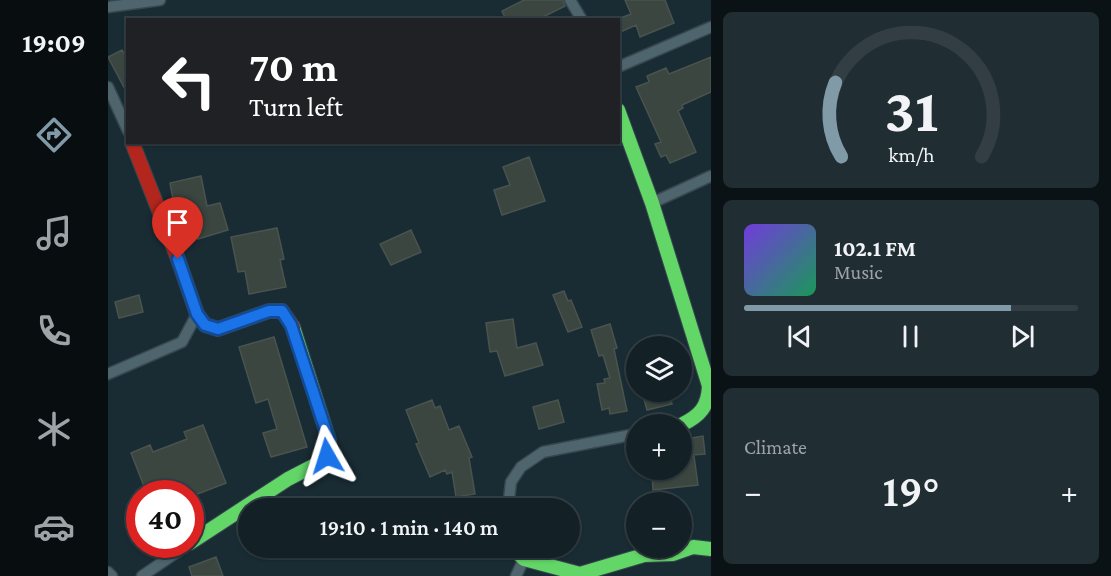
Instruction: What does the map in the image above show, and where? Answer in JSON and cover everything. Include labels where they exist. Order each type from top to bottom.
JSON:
[{"type":"street","points":[[108,7],[160,0]]},
{"type":"street","points":[[570,0],[581,18]]},
{"type":"street","points":[[620,66],[711,27]]},
{"type":"street","points":[[108,87],[126,127]]},
{"type":"street","points":[[620,115],[652,203],[709,386],[709,401],[698,417],[692,420]]},
{"type":"street","points":[[133,144],[197,314],[205,325],[218,329],[269,311],[282,311],[291,325],[329,440],[327,456],[320,463],[288,479],[204,535]]},
{"type":"street","points":[[652,203],[711,176]]},
{"type":"street","points":[[108,374],[182,342],[197,314]]},
{"type":"street","points":[[509,498],[511,482],[521,467],[543,452],[626,436]]},
{"type":"street","points":[[516,576],[524,559],[580,574],[644,555],[674,554],[693,547],[711,549]]},
{"type":"street","points":[[142,576],[169,558]]},
{"type":"street","points":[[108,572],[112,576]]},
{"type":"building","points":[[524,0],[563,0],[565,6],[541,18],[505,18],[502,11]]},
{"type":"building","points":[[625,0],[665,0],[674,23],[640,37],[636,25],[620,32],[620,18],[631,14]]},
{"type":"building","points":[[122,50],[126,57],[126,91],[108,57]]},
{"type":"building","points":[[711,57],[711,92],[682,105],[683,108],[678,111],[696,152],[670,163],[666,155],[661,157],[655,144],[661,142],[636,87],[649,82],[647,76],[666,68],[669,74]]},
{"type":"building","points":[[529,157],[545,201],[502,215],[494,190],[510,185],[503,167]]},
{"type":"building","points":[[201,176],[207,206],[220,203],[228,230],[198,239],[187,203],[174,205],[170,183]]},
{"type":"building","points":[[277,228],[284,259],[280,260],[286,287],[249,294],[245,271],[238,272],[231,237]]},
{"type":"building","points":[[411,230],[421,252],[391,265],[380,244]]},
{"type":"building","points":[[564,291],[568,301],[571,300],[582,327],[568,332],[553,295]]},
{"type":"building","points":[[139,295],[143,312],[119,318],[115,302]]},
{"type":"building","points":[[513,319],[517,348],[536,343],[543,365],[505,376],[497,351],[490,352],[486,323]]},
{"type":"building","points":[[610,324],[617,348],[614,349],[627,411],[610,414],[609,408],[602,410],[597,384],[605,383],[604,379],[610,378],[603,355],[599,356],[591,330]]},
{"type":"building","points":[[274,337],[307,447],[271,457],[263,433],[277,429],[268,399],[256,403],[239,347]]},
{"type":"building","points":[[432,400],[435,408],[440,406],[449,430],[459,426],[472,457],[469,458],[475,494],[456,497],[452,472],[447,474],[445,470],[430,477],[416,444],[419,443],[406,410]]},
{"type":"building","points":[[558,400],[564,422],[539,429],[533,407]]},
{"type":"building","points":[[645,402],[672,402],[672,404],[647,410]]},
{"type":"building","points":[[203,425],[226,483],[204,492],[204,480],[142,480],[131,453],[150,445],[153,452],[187,439],[184,432]]},
{"type":"building","points":[[703,436],[705,454],[693,455],[692,438]]},
{"type":"building","points":[[692,456],[694,456],[698,485],[653,490],[652,480],[692,480]]},
{"type":"building","points":[[216,557],[223,576],[192,576],[189,567]]},
{"type":"traffic: fast","points":[[620,115],[652,203],[709,386],[705,405],[692,419]]},
{"type":"traffic: fast","points":[[204,534],[327,456],[329,440],[293,327]]},
{"type":"traffic: fast","points":[[523,558],[580,574],[644,555],[673,554],[693,547],[711,549]]},
{"type":"traffic: jam","points":[[133,144],[197,314],[205,325],[218,329],[269,311],[282,311],[293,327]]},
{"type":"route","points":[[178,259],[197,314],[205,325],[218,329],[269,311],[282,311],[291,325],[329,440],[327,456]]}]
